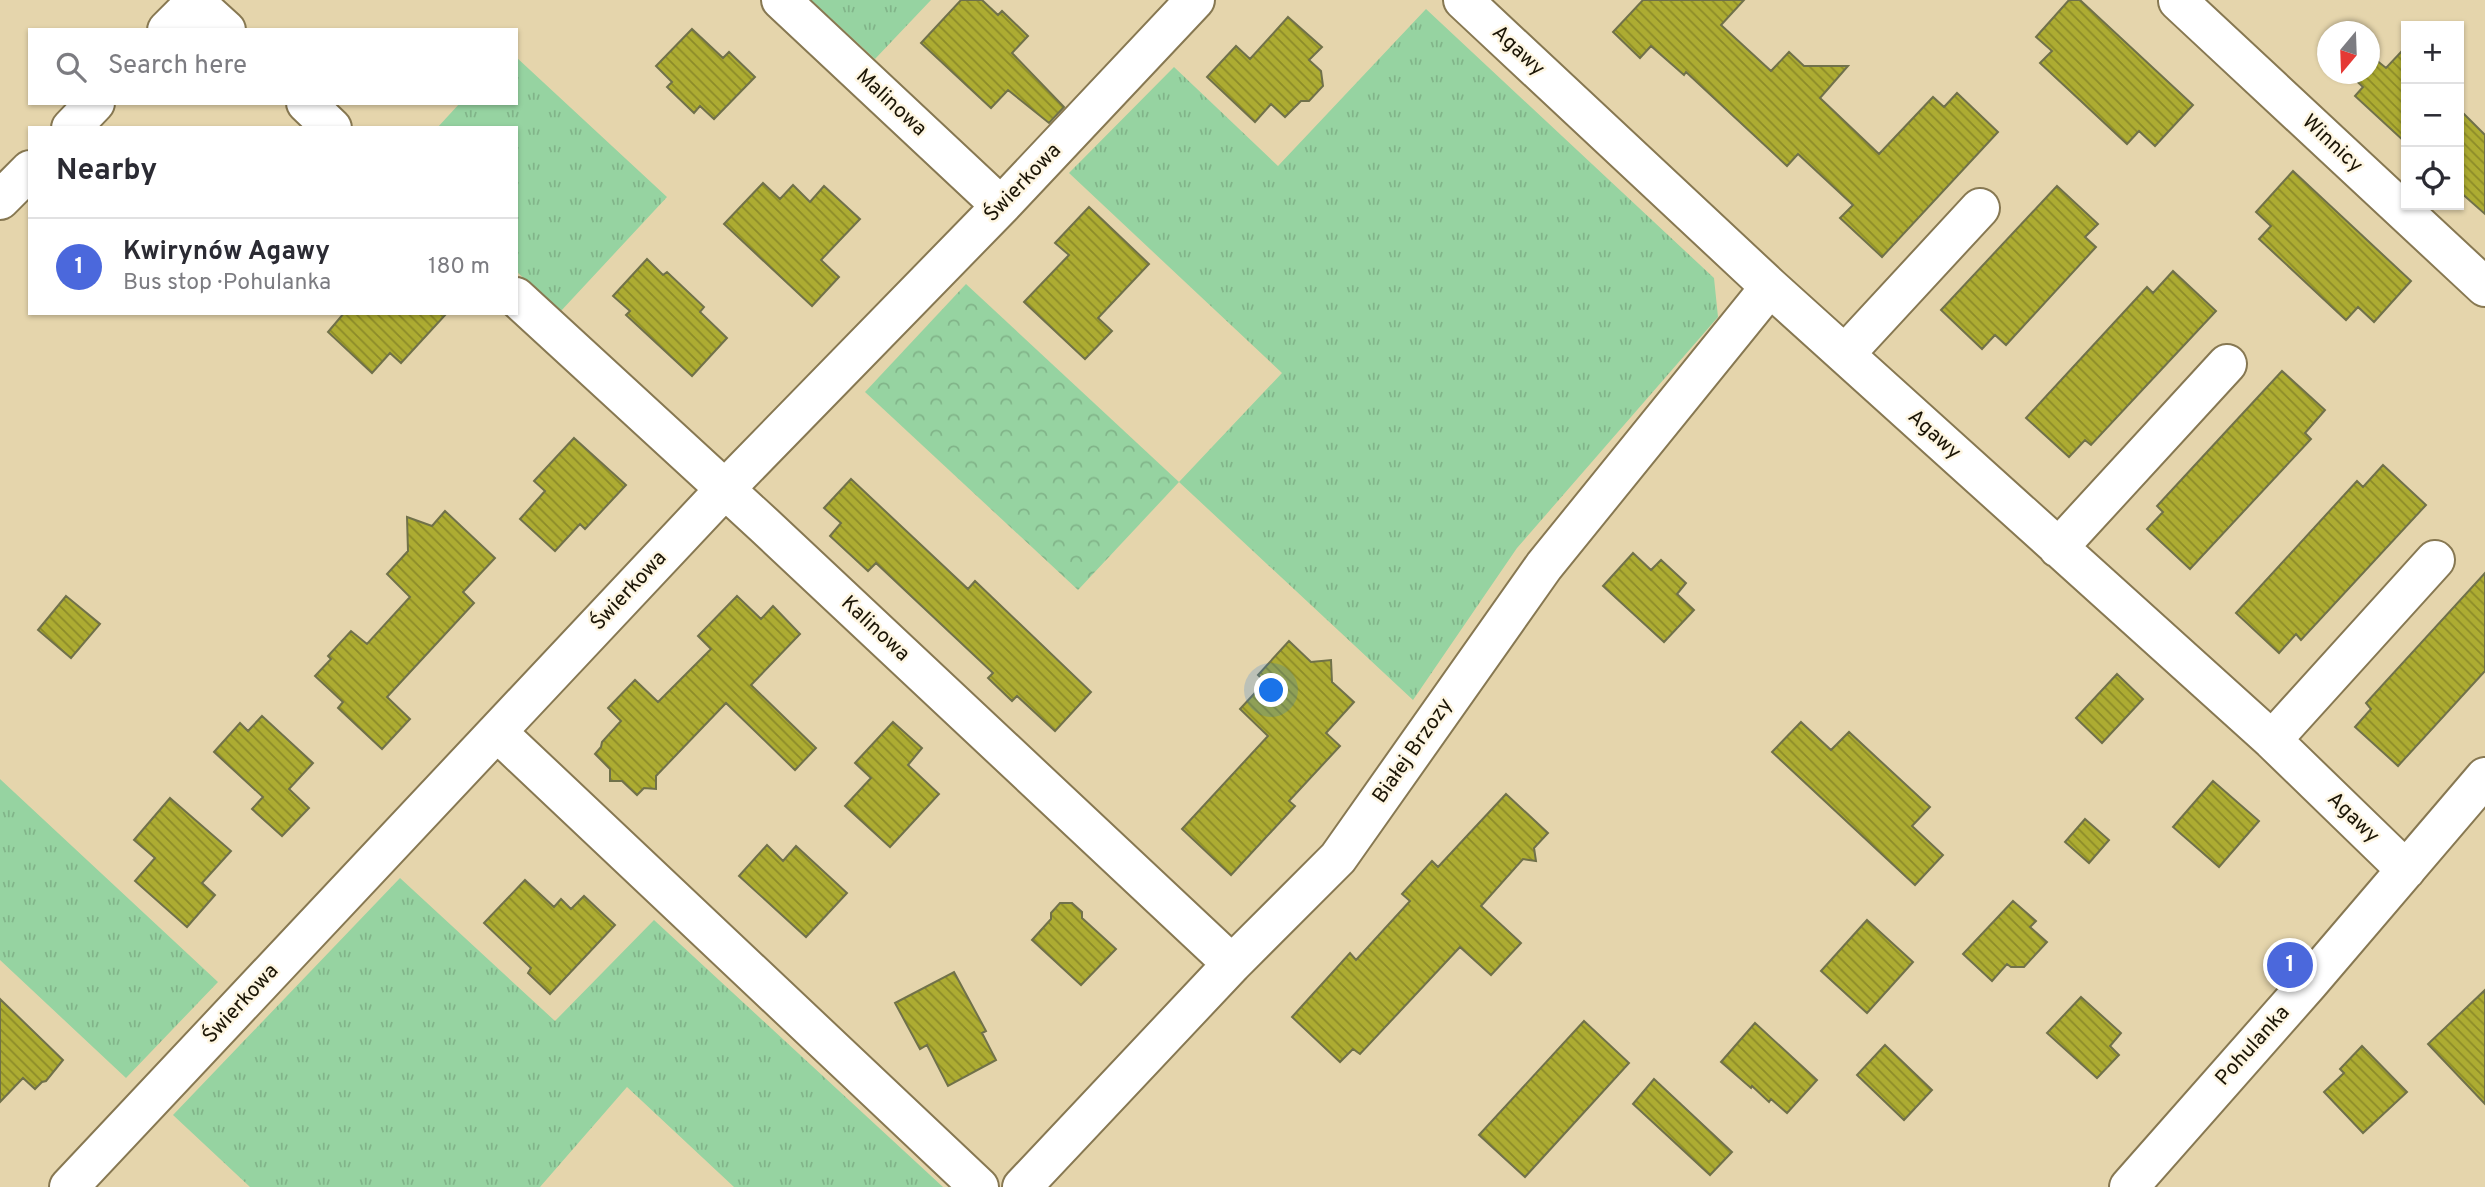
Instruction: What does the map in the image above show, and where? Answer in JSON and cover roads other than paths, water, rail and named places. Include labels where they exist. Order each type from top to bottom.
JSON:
[{"type":"street","name":"Malinowa","points":[[781,0],[1001,206]]},
{"type":"street","name":"Świerkowa","points":[[69,1187],[725,489],[1001,206],[1195,0]]},
{"type":"street","name":"Agawy","points":[[1463,0],[1770,287],[2272,740],[2406,870]]},
{"type":"street","points":[[169,28],[196,1],[224,28]]},
{"type":"street","name":"Winnicy","points":[[2178,1],[2485,287]]},
{"type":"street","points":[[73,126],[93,105]]},
{"type":"street","points":[[308,105],[330,126]]},
{"type":"street","points":[[0,200],[28,172]]},
{"type":"street","points":[[1845,354],[1980,208]]},
{"type":"street","name":"Białej Brzozy","points":[[1022,1187],[1232,964],[1338,858],[1544,566],[1770,287]]},
{"type":"street","name":"Kalinowa","points":[[518,299],[1232,964]]},
{"type":"street","points":[[2058,548],[2227,364]]},
{"type":"street","points":[[2272,740],[2435,560]]},
{"type":"street","points":[[497,732],[979,1187]]},
{"type":"street","name":"Pohulanka","points":[[2129,1187],[2485,777]]},
{"type":"place","name":"Kwirynów Agawy","points":[[2290,965]]}]
